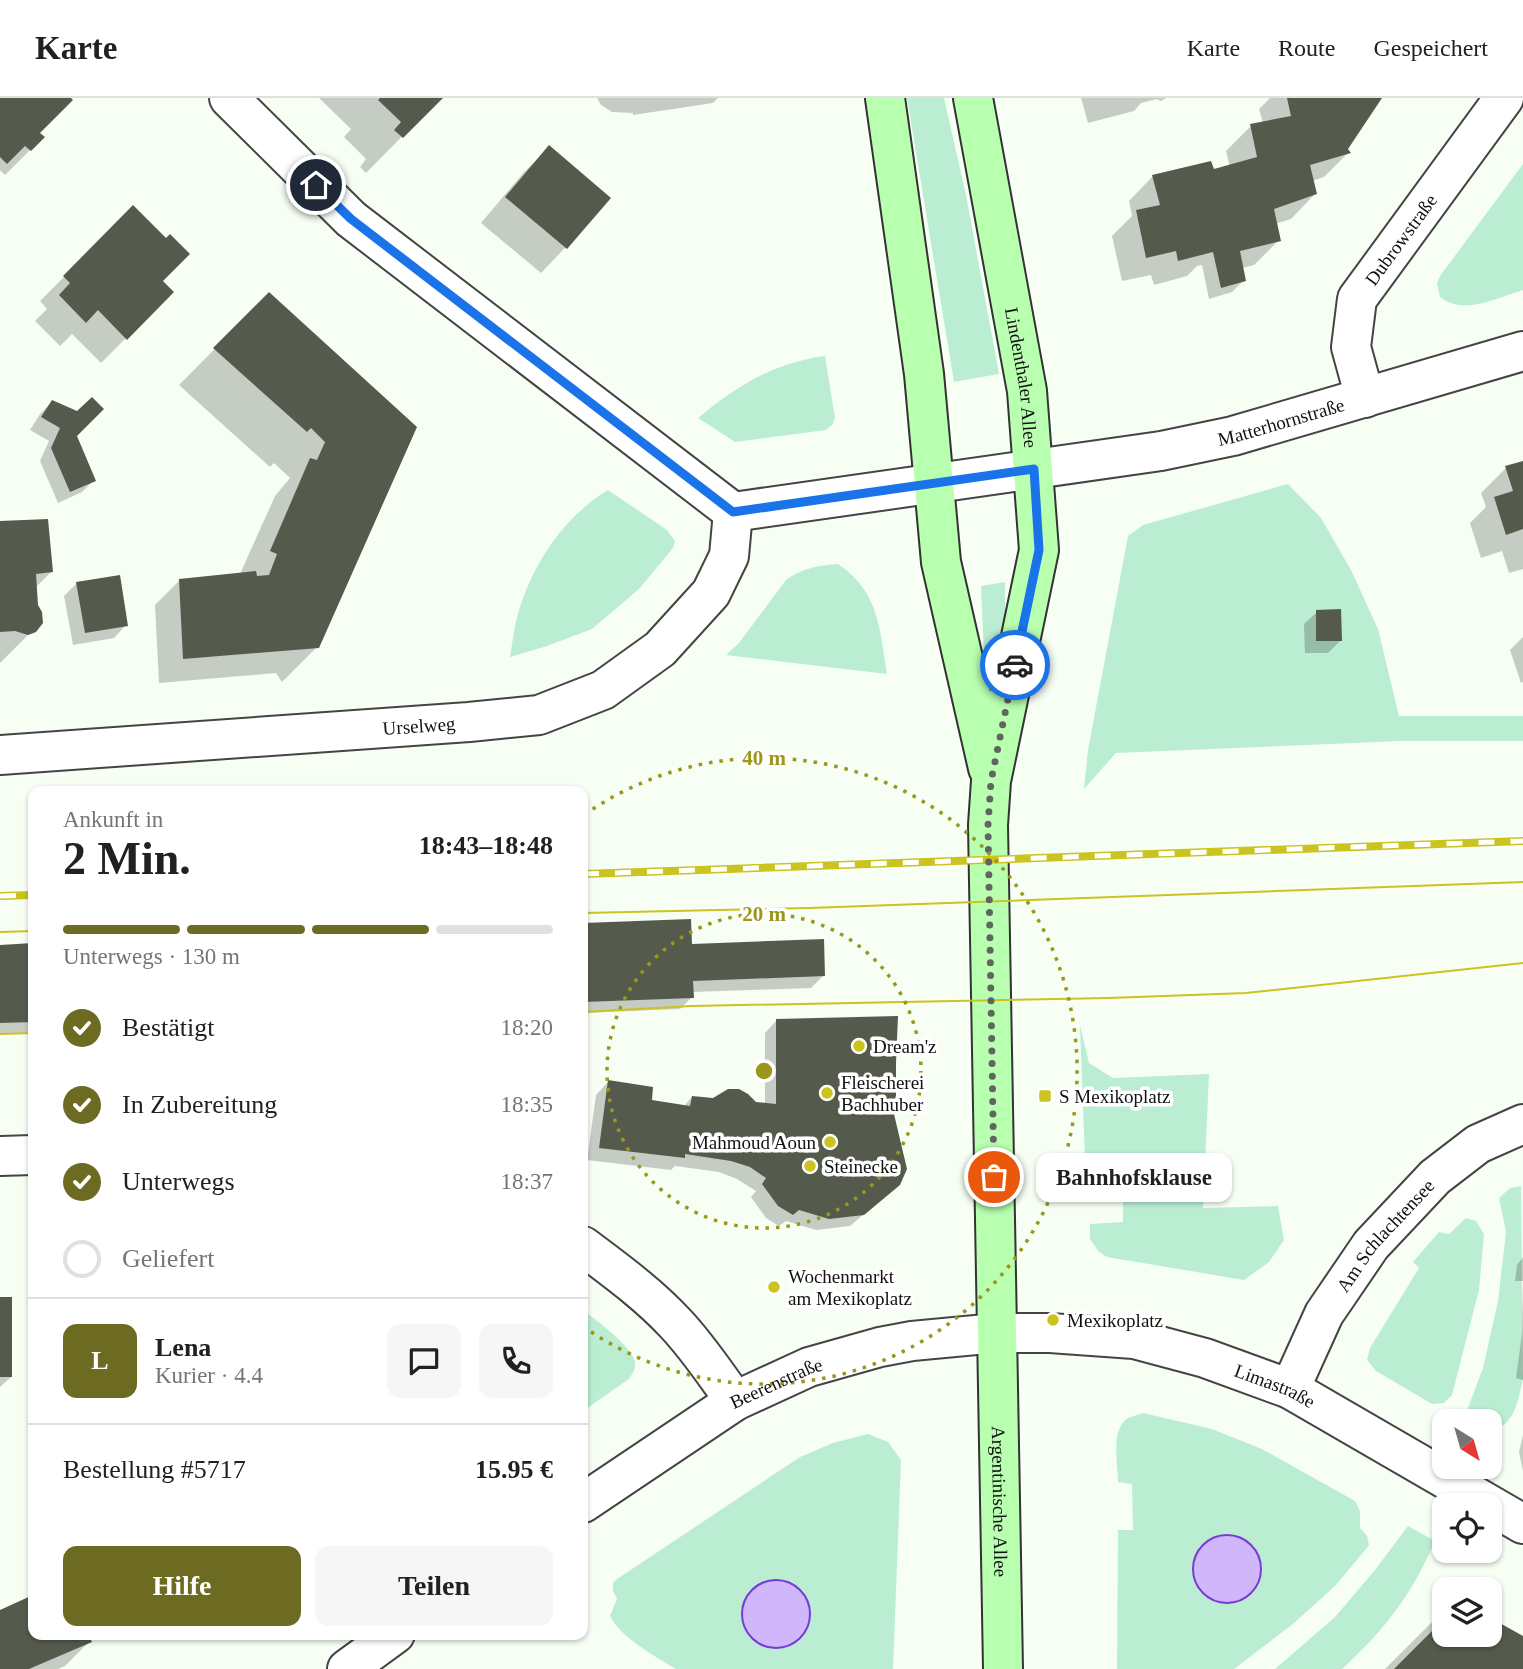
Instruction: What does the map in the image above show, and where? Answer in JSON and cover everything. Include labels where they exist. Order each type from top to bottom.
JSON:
[{"type":"main road","name":"Lindenthaler Allee","points":[[885,98],[924,374],[941,562],[991,781]]},
{"type":"main road","name":"Lindenthaler Allee","points":[[973,98],[1027,391],[1039,550],[991,781],[988,825],[997,1333]]},
{"type":"main road","name":"Argentinische Allee","points":[[997,1333],[1003,1669]]},
{"type":"street","points":[[229,98],[351,219],[733,512]]},
{"type":"street","name":"Dubrowstraße","points":[[1365,398],[1351,346],[1357,299],[1504,98]]},
{"type":"street","name":"Matterhornstraße","points":[[733,512],[1161,451],[1221,438],[1523,351]]},
{"type":"street","name":"Urselweg","points":[[0,755],[539,715],[603,690],[660,649],[711,593],[729,556],[733,512]]},
{"type":"street","name":"Am Schlachtensee","points":[[1290,1389],[1324,1314],[1371,1245],[1435,1177],[1478,1144],[1523,1124]]},
{"type":"street","points":[[0,1156],[28,1155]]},
{"type":"street","points":[[588,1250],[634,1285],[674,1322],[695,1345],[735,1401]]},
{"type":"street","name":"Limastraße","points":[[997,1333],[1050,1333],[1134,1339],[1205,1358],[1290,1389],[1523,1524]]},
{"type":"street","name":"Beerenstraße","points":[[588,1500],[735,1401],[809,1367],[912,1341],[997,1333]]},
{"type":"street","points":[[346,1669],[387,1640]]},
{"type":"green space","points":[[907,98],[944,98],[966,195],[999,374],[954,382]]},
{"type":"green space","points":[[1523,164],[1523,290],[1470,305],[1459,305],[1440,297],[1437,284],[1440,276]]},
{"type":"green space","points":[[825,356],[835,418],[826,430],[735,442],[698,418],[727,395],[757,377],[789,364]]},
{"type":"green space","points":[[1288,484],[1321,518],[1351,570],[1378,629],[1399,716],[1523,716],[1523,741],[1401,741],[1116,753],[1084,789],[1088,750],[1128,536],[1143,525]]},
{"type":"green space","points":[[608,490],[667,530],[675,541],[673,548],[639,589],[592,629],[510,657],[521,604],[545,554],[579,512]]},
{"type":"green space","points":[[838,564],[852,575],[870,599],[879,627],[887,674],[726,655],[739,643],[786,580],[810,568]]},
{"type":"green space","points":[[1005,582],[1005,622],[998,675],[989,682],[985,679],[981,586]]},
{"type":"green space","points":[[1080,1025],[1089,1063],[1113,1078],[1209,1074],[1203,1208],[1278,1206],[1284,1240],[1269,1262],[1244,1280],[1107,1257],[1099,1252],[1090,1239],[1090,1224],[1123,1222],[1123,1187],[1086,1188]]},
{"type":"green space","points":[[1521,1186],[1523,1379],[1514,1411],[1502,1426],[1502,1409],[1468,1409],[1483,1368],[1498,1301],[1506,1232],[1499,1198],[1510,1188]]},
{"type":"green space","points":[[1466,1218],[1476,1221],[1484,1234],[1479,1290],[1452,1395],[1444,1403],[1432,1404],[1376,1371],[1367,1360],[1370,1348],[1419,1268],[1413,1262],[1439,1232],[1449,1234]]},
{"type":"green space","points":[[588,1314],[621,1342],[633,1357],[634,1371],[629,1379],[588,1408]]},
{"type":"green space","points":[[1143,1413],[1212,1429],[1262,1449],[1355,1501],[1360,1511],[1360,1528],[1367,1536],[1369,1545],[1366,1549],[1336,1585],[1293,1624],[1234,1669],[1117,1669],[1118,1530],[1133,1530],[1132,1484],[1118,1482],[1117,1439],[1122,1423]]},
{"type":"green space","points":[[868,1434],[888,1442],[901,1460],[893,1669],[676,1669],[639,1646],[621,1631],[610,1616],[617,1599],[613,1583],[617,1579],[800,1457],[833,1443]],"holes":[[[742,1608],[802,1636],[783,1648],[745,1629]]]},
{"type":"green space","points":[[1408,1526],[1432,1539],[1432,1547],[1407,1595],[1371,1640],[1342,1669],[1275,1669],[1335,1617]]},
{"type":"shaded area","points":[[1227,1535],[1240,1538],[1251,1545],[1258,1556],[1261,1569],[1258,1582],[1251,1593],[1240,1600],[1227,1603],[1214,1600],[1203,1593],[1196,1582],[1193,1569],[1196,1556],[1203,1545],[1214,1538]]},
{"type":"shaded area","points":[[776,1580],[789,1583],[800,1590],[807,1601],[810,1614],[807,1627],[800,1638],[789,1645],[776,1648],[763,1645],[752,1638],[745,1627],[742,1614],[745,1601],[752,1590],[763,1583]]},
{"type":"building","points":[[0,98],[73,100],[40,133],[45,137],[31,151],[25,146],[7,164],[0,157]]},
{"type":"building","points":[[443,98],[403,138],[394,130],[401,122],[378,100]]},
{"type":"building","points":[[1287,98],[1382,98],[1348,149],[1351,153],[1310,165],[1317,194],[1274,209],[1281,241],[1240,251],[1246,281],[1221,288],[1213,252],[1178,261],[1176,251],[1146,258],[1136,210],[1160,205],[1152,175],[1211,161],[1214,169],[1257,157],[1250,124],[1291,116]]},
{"type":"building","points":[[549,145],[611,198],[567,249],[505,197]]},
{"type":"building","points":[[133,205],[166,238],[170,234],[190,254],[163,281],[174,292],[127,340],[98,310],[86,323],[59,295],[70,283],[63,276]]},
{"type":"building","points":[[269,292],[417,427],[319,648],[183,659],[179,579],[256,571],[257,576],[269,575],[277,554],[270,551],[310,458],[317,460],[325,442],[311,428],[307,432],[213,348]]},
{"type":"building","points":[[92,397],[104,409],[77,436],[96,481],[70,492],[51,448],[60,428],[41,417],[52,400],[77,411]]},
{"type":"building","points":[[1523,461],[1523,529],[1506,535],[1494,497],[1513,491],[1505,466]]},
{"type":"building","points":[[48,519],[53,572],[36,574],[38,605],[43,623],[36,632],[28,635],[15,631],[0,632],[0,521]]},
{"type":"building","points":[[120,575],[128,626],[85,633],[76,582]]},
{"type":"building","points":[[1341,609],[1342,641],[1316,641],[1316,610]]},
{"type":"building","points":[[691,919],[692,944],[824,939],[825,976],[693,981],[694,998],[588,1002],[588,923]]},
{"type":"building","points":[[28,943],[28,1022],[0,1023],[0,945]]},
{"type":"building","points":[[898,1016],[898,1103],[894,1114],[907,1169],[900,1185],[864,1215],[829,1219],[799,1210],[793,1215],[778,1206],[762,1184],[766,1178],[750,1167],[731,1161],[685,1154],[685,1158],[599,1148],[608,1080],[653,1087],[652,1100],[690,1106],[692,1096],[713,1098],[728,1089],[739,1089],[756,1102],[776,1104],[776,1019]]},
{"type":"building","points":[[0,1297],[12,1297],[12,1377],[0,1377]]},
{"type":"building","points":[[28,1597],[28,1640],[92,1642],[29,1669],[0,1669],[0,1610]]},
{"type":"building","points":[[1502,1624],[1523,1636],[1523,1669],[1394,1669],[1432,1631],[1432,1647],[1502,1647]]},
{"type":"tram line","points":[[588,913],[809,908],[1523,882]]},
{"type":"tram line","points":[[0,932],[28,931]]},
{"type":"tram line","points":[[588,1012],[692,1006],[1246,993],[1523,963]]},
{"type":"tram line","points":[[0,1034],[28,1033]]},
{"type":"railway","points":[[588,874],[1523,841]]},
{"type":"railway","points":[[0,896],[28,895]]},
{"type":"way so far","points":[[994,1177],[988,825],[991,781],[1015,665]]},
{"type":"place","name":"Dream'z","points":[[859,1046]]},
{"type":"place","name":"Fleischerei Bachhuber","points":[[827,1093]]},
{"type":"place","name":"S Mexikoplatz","points":[[1045,1096]]},
{"type":"place","name":"Mahmoud Aoun","points":[[830,1142]]},
{"type":"place","name":"Steinecke","points":[[810,1166]]},
{"type":"place","name":"Bahnhofsklause","points":[[994,1177]]},
{"type":"place","name":"Wochenmarkt am Mexikoplatz","points":[[774,1287]]},
{"type":"place","name":"Mexikoplatz","points":[[1053,1320]]},
{"type":"route","points":[[316,185],[351,219],[733,512],[1034,469],[1039,550],[1015,665]]}]
